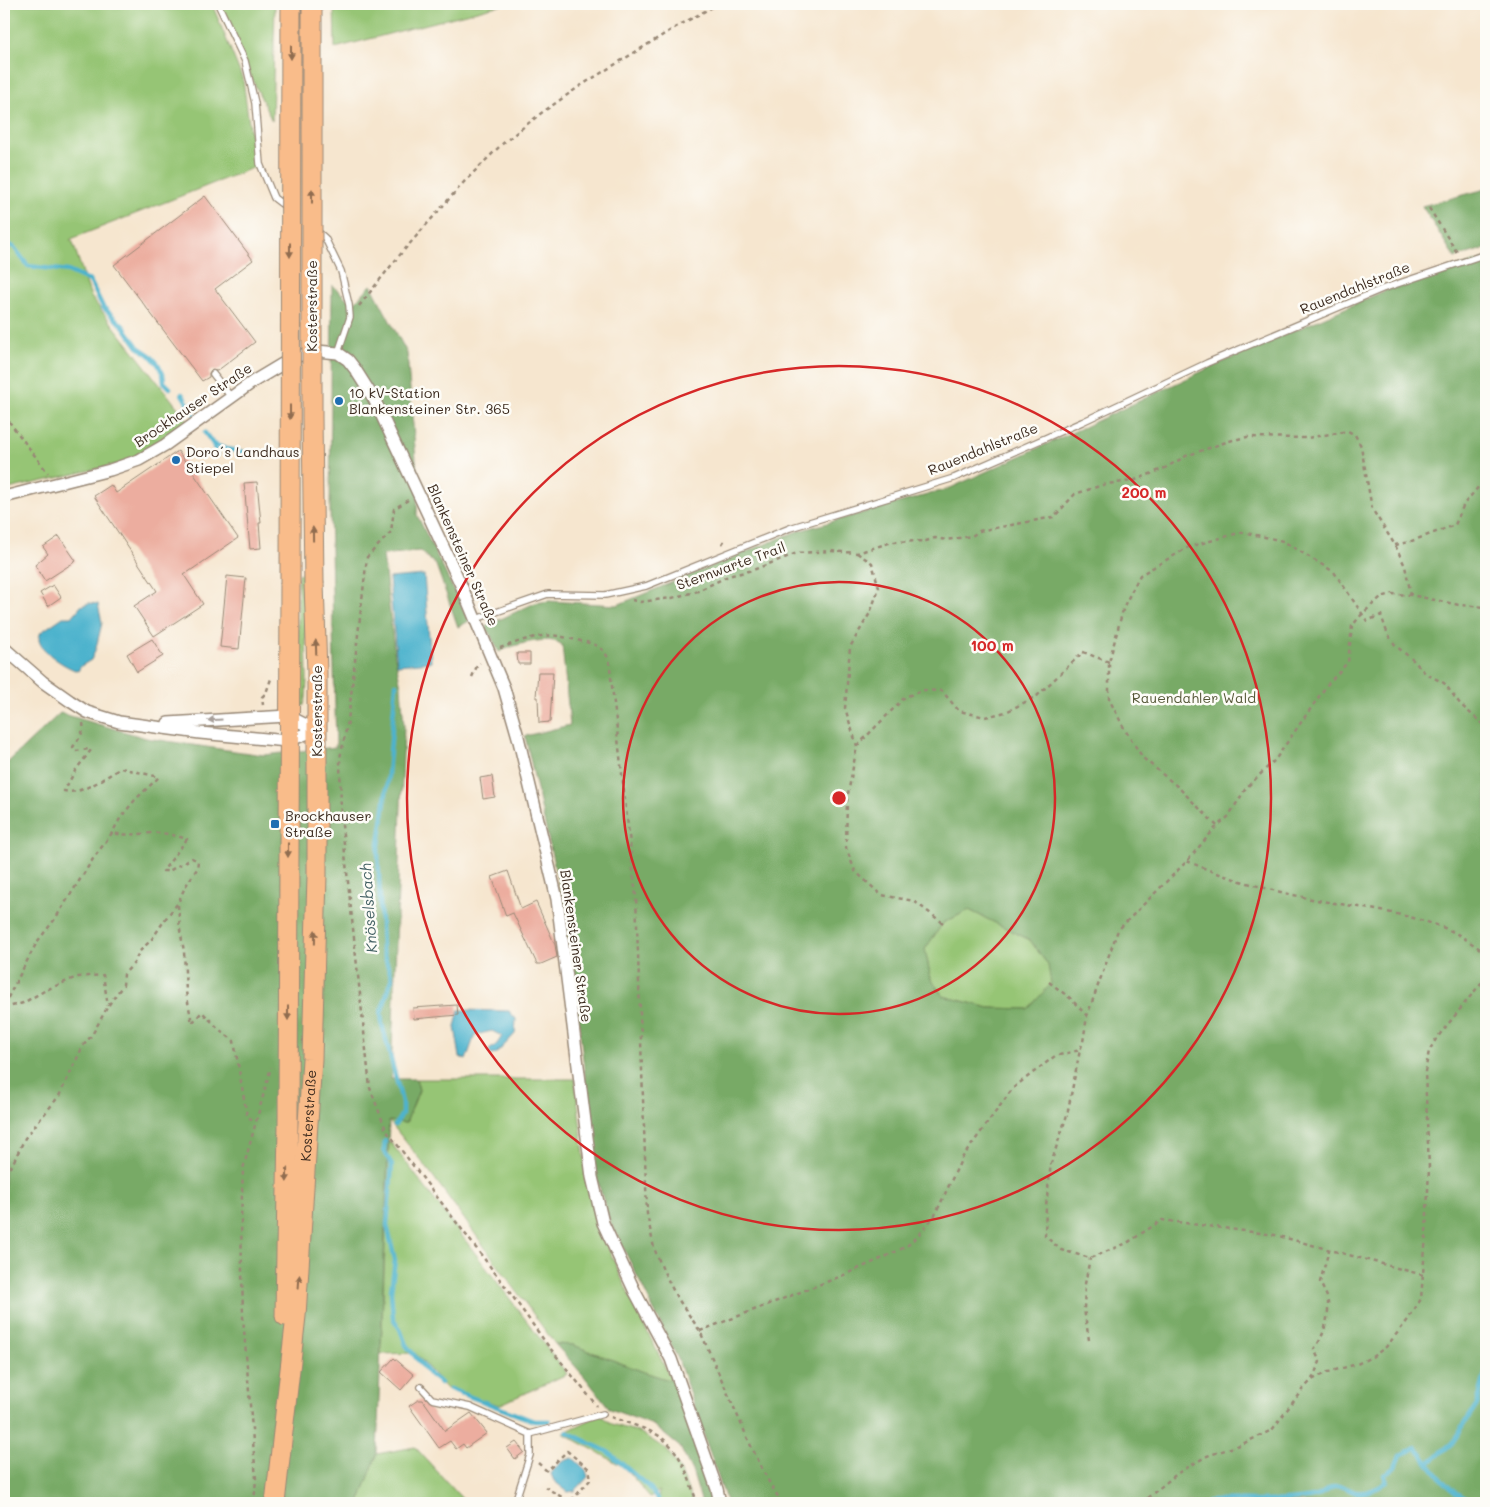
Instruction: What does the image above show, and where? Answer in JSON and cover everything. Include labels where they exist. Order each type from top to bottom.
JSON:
[{"type":"main road","name":"Kosterstraße","points":[[284,1417],[288,1124],[291,4]]},
{"type":"main road","name":"Kosterstraße","points":[[275,1503],[296,1316],[312,1059],[317,875],[317,672],[312,426],[312,4]]},
{"type":"street","name":"Brockhauser Straße","points":[[4,497],[121,467],[139,460],[165,446],[254,381],[294,357],[317,352],[338,353]]},
{"type":"street","name":"Blankensteiner Straße","points":[[338,353],[356,369],[374,399],[476,619],[504,688],[518,737],[557,899],[596,1201],[603,1223],[635,1292],[671,1359],[711,1471],[720,1503]]},
{"type":"street","points":[[4,648],[42,682],[80,707],[88,712],[119,722],[200,733],[288,741],[316,730]]},
{"type":"street","points":[[141,725],[288,716],[316,730]]},
{"type":"lane","points":[[218,4],[245,61],[255,103],[260,164],[274,198],[296,215]]},
{"type":"lane","points":[[303,221],[325,238],[342,271],[350,317],[338,353]]},
{"type":"lane","name":"Rauendahlstraße","points":[[476,619],[548,594],[605,595],[646,586],[790,528],[954,478],[1082,422],[1207,363],[1382,289],[1486,254]]},
{"type":"lane","points":[[213,374],[231,398]]},
{"type":"lane","points":[[421,1387],[432,1399],[470,1407],[530,1434],[603,1414]]},
{"type":"lane","points":[[517,1496],[530,1455],[530,1434]]},
{"type":"path","points":[[350,317],[398,257],[464,182],[501,145],[540,114],[580,86],[676,27],[718,4]]},
{"type":"path","points":[[1429,208],[1463,261]]},
{"type":"path","points":[[4,415],[56,484]]},
{"type":"path","name":"Sternwarte Trail","points":[[624,591],[629,599],[640,602],[672,598],[698,591],[728,576],[752,570],[797,553],[830,551],[857,553],[892,542],[926,541],[936,538],[946,540],[972,536],[979,531],[1054,517],[1075,494],[1106,484],[1134,481],[1195,452],[1229,441],[1247,437],[1307,438],[1348,431],[1355,436],[1362,446],[1372,508],[1395,545],[1405,566],[1411,595]]},
{"type":"path","points":[[1395,545],[1455,525],[1464,504],[1486,478]]},
{"type":"path","points":[[400,505],[394,509],[391,532],[367,557],[348,721],[340,758],[341,816],[370,1088],[386,1130],[549,1347],[603,1414],[661,1437],[677,1453],[697,1503]]},
{"type":"path","points":[[1217,826],[1178,787],[1143,758],[1125,730],[1109,698],[1109,662],[1124,606],[1140,575],[1189,547],[1242,532],[1283,541],[1334,572],[1367,621],[1381,615],[1388,636],[1396,646],[1426,674],[1444,683],[1461,705],[1486,727]]},
{"type":"path","points":[[857,553],[872,563],[879,588],[870,613],[850,647],[845,708],[857,746],[847,799],[846,848],[855,871],[881,895],[914,901],[943,923]]},
{"type":"path","points":[[1422,1275],[1275,1235],[1162,1220],[1128,1243],[1090,1258],[1062,1250],[1046,1236],[1046,1206],[1051,1163],[1066,1115],[1087,1016],[1118,930],[1187,861],[1217,826],[1228,817],[1246,788],[1275,760],[1327,685],[1348,662],[1352,626],[1381,597],[1392,594],[1411,595],[1446,603],[1486,607]]},
{"type":"path","points":[[489,651],[517,642],[545,636],[557,636],[590,643],[604,650],[608,660],[611,672],[636,896],[647,1214],[654,1248],[662,1270],[676,1296],[700,1331],[751,1446],[782,1503]]},
{"type":"path","points":[[857,746],[905,697],[923,690],[942,691],[960,711],[985,716],[1006,712],[1037,696],[1083,652],[1109,662]]},
{"type":"path","points":[[264,717],[262,697],[270,682],[273,671]]},
{"type":"path","points":[[4,1007],[37,942],[55,919],[121,817],[135,800],[159,777],[121,768],[82,790],[70,793],[64,791],[75,771],[91,750],[74,751],[73,747],[84,727],[80,707]]},
{"type":"path","points":[[4,1174],[12,1165],[25,1138],[59,1096],[82,1046],[99,1026],[108,1006],[123,985],[124,974],[178,904],[184,886],[197,869],[198,861],[192,858],[169,871],[163,871],[187,839],[153,833],[132,836],[112,833]]},
{"type":"path","points":[[1187,861],[1212,872],[1285,893],[1377,910],[1424,922],[1449,930],[1486,953]]},
{"type":"path","points":[[178,904],[184,951],[186,992],[192,1023],[202,1012],[234,1041],[247,1116],[255,1122]]},
{"type":"path","points":[[4,1007],[23,1004],[46,990],[77,977],[103,975],[108,1006]]},
{"type":"path","points":[[1141,1503],[1178,1473],[1208,1456],[1240,1445],[1272,1430],[1302,1390],[1312,1380],[1325,1373],[1357,1364],[1372,1357],[1386,1347],[1407,1321],[1421,1299],[1429,1168],[1425,1072],[1429,1051],[1436,1039],[1486,977]]},
{"type":"path","points":[[1049,982],[1070,998],[1087,1016]]},
{"type":"path","points":[[700,1331],[865,1266],[907,1246],[935,1215],[962,1158],[1013,1088],[1055,1056],[1080,1050]]},
{"type":"path","points":[[254,1503],[256,1478],[243,1317],[241,1220],[243,1169],[273,1059]]},
{"type":"path","points":[[1312,1380],[1320,1362],[1314,1349],[1324,1332],[1328,1309],[1327,1297],[1320,1282],[1330,1250]]},
{"type":"path","points":[[1089,1340],[1084,1309],[1085,1284],[1090,1258]]},
{"type":"path","points":[[530,1455],[547,1471],[568,1451],[589,1469],[591,1478],[571,1503],[545,1487]]},
{"type":"green space","points":[[4,4],[212,4],[243,80],[255,167],[71,239],[70,241],[72,240],[91,297],[189,422],[161,442],[123,463],[4,490]]},
{"type":"green space","points":[[217,4],[275,4],[272,121]]},
{"type":"green space","points":[[334,4],[504,4],[335,48]]},
{"type":"green space","points":[[1486,189],[1486,248],[1455,258],[1422,206]]},
{"type":"green space","name":"Rauendahler Wald","points":[[1486,258],[1486,1503],[727,1503],[678,1359],[609,1219],[596,1176],[580,1032],[562,900],[525,736],[570,725],[562,645],[549,640],[531,642],[513,646],[499,652],[486,626],[535,603],[549,601],[617,605],[795,532],[948,489],[1207,369],[1384,291]],"holes":[[[969,910],[1030,940],[1048,965],[1051,984],[1028,1009],[989,1008],[943,996],[931,979],[925,949],[943,923]]]},
{"type":"green space","points":[[332,285],[353,304],[371,285],[407,353],[418,484],[417,515],[469,621],[458,627],[436,565],[420,551],[383,555],[395,657],[401,687],[404,726],[391,1079],[416,1079],[419,1090],[406,1123],[389,1121],[377,1454],[359,1503],[4,1503],[4,766],[60,713],[146,738],[264,755],[336,747],[330,510]]},
{"type":"green space","points":[[305,573],[307,678],[306,698],[304,705],[301,707],[298,703],[298,574]]},
{"type":"green space","points":[[969,910],[1030,940],[1048,965],[1052,984],[1028,1009],[989,1008],[943,996],[931,979],[925,949],[943,923]]},
{"type":"green space","points":[[416,1079],[575,1079],[587,1181],[599,1227],[630,1297],[672,1381],[573,1345],[555,1344],[430,1172],[389,1121],[406,1123],[419,1090]]},
{"type":"green space","points":[[389,1140],[567,1374],[499,1405],[447,1389],[415,1353],[381,1354]]},
{"type":"green space","points":[[555,1344],[573,1345],[672,1381],[694,1433],[716,1503],[702,1503],[692,1471],[680,1447],[653,1425],[610,1409]]},
{"type":"green space","points":[[600,1415],[612,1424],[641,1433],[667,1450],[681,1472],[693,1503],[657,1503],[659,1491],[650,1497],[624,1467],[563,1433]]},
{"type":"green space","points":[[415,1447],[466,1503],[359,1503],[377,1454]]},
{"type":"water","points":[[424,575],[431,662],[397,665],[389,578]]},
{"type":"water","points":[[89,603],[98,604],[102,623],[91,660],[81,666],[78,671],[61,663],[49,654],[41,645],[39,638],[41,632],[63,617],[72,617],[81,606]]},
{"type":"water","points":[[459,1010],[509,1011],[516,1019],[515,1034],[496,1054],[491,1055],[489,1050],[497,1044],[502,1036],[492,1031],[475,1035],[466,1060],[460,1057],[455,1027]]},
{"type":"water","points":[[573,1458],[586,1470],[588,1477],[575,1491],[568,1492],[554,1481],[551,1474],[560,1463]]},
{"type":"building","points":[[205,196],[253,260],[215,289],[255,342],[217,371],[211,370],[209,377],[202,381],[114,265]]},
{"type":"building","points":[[178,451],[238,538],[184,575],[203,604],[154,636],[134,606],[157,591],[94,496],[111,485],[116,493]]},
{"type":"building","points":[[257,482],[261,523],[259,523],[261,548],[250,549],[244,483]]},
{"type":"building","points":[[59,536],[76,561],[45,581],[35,565],[48,554],[43,547]]},
{"type":"building","points":[[227,576],[246,578],[239,649],[220,647]]},
{"type":"building","points":[[53,585],[61,597],[48,606],[40,593]]},
{"type":"building","points":[[152,639],[163,656],[137,672],[127,654]]},
{"type":"building","points":[[517,653],[530,653],[530,664],[518,664]]},
{"type":"building","points":[[538,672],[553,672],[550,722],[539,723],[538,697],[536,697]]},
{"type":"building","points":[[492,776],[495,797],[483,799],[480,778]]},
{"type":"building","points":[[508,871],[521,909],[536,902],[555,945],[557,957],[537,964],[513,913],[506,916],[492,877]]},
{"type":"building","points":[[457,1005],[458,1015],[414,1019],[413,1008]]},
{"type":"building","points":[[394,1358],[414,1375],[401,1390],[381,1372]]},
{"type":"building","points":[[418,1400],[423,1400],[445,1431],[471,1413],[487,1433],[466,1448],[463,1444],[456,1449],[450,1441],[439,1448],[409,1406]]},
{"type":"building","points":[[516,1442],[524,1452],[515,1459],[507,1448]]},
{"type":"waterway","name":"Knöselsbach","points":[[4,243],[14,247],[28,266],[68,271],[90,281],[103,307],[124,327],[138,347],[150,355],[158,364],[163,374],[164,382],[170,388]]},
{"type":"waterway","name":"Knöselsbach","points":[[182,394],[194,414]]},
{"type":"waterway","name":"Knöselsbach","points":[[205,433],[213,444],[226,449],[271,457]]},
{"type":"waterway","points":[[213,444],[217,455]]},
{"type":"waterway","name":"Knöselsbach","points":[[395,1125],[402,1114],[402,1102],[382,1024],[381,1013],[392,978],[382,949],[378,852],[387,786],[396,684]]},
{"type":"waterway","name":"Knöselsbach","points":[[385,1141],[384,1150],[392,1165],[387,1225],[395,1260],[391,1291],[393,1318],[400,1329],[406,1345],[430,1375],[441,1383]]},
{"type":"waterway","points":[[1429,1463],[1452,1443],[1477,1405],[1486,1371]]},
{"type":"waterway","name":"Knöselsbach","points":[[450,1389],[534,1421],[549,1421]]},
{"type":"waterway","name":"Knöselsbach","points":[[567,1432],[608,1452],[651,1489],[660,1503]]},
{"type":"waterway","points":[[1207,1503],[1213,1501],[1301,1499],[1316,1496],[1337,1486],[1355,1492],[1368,1491],[1387,1482],[1384,1475],[1395,1467],[1400,1455],[1416,1448],[1448,1487],[1475,1503]]},
{"type":"place","name":"10 kV-Station Blankensteiner Str. 365","points":[[339,401]]},
{"type":"place","name":"Doro´s Landhaus Stiepel","points":[[176,460]]},
{"type":"place","name":"Brockhauser Straße","points":[[275,824]]}]
